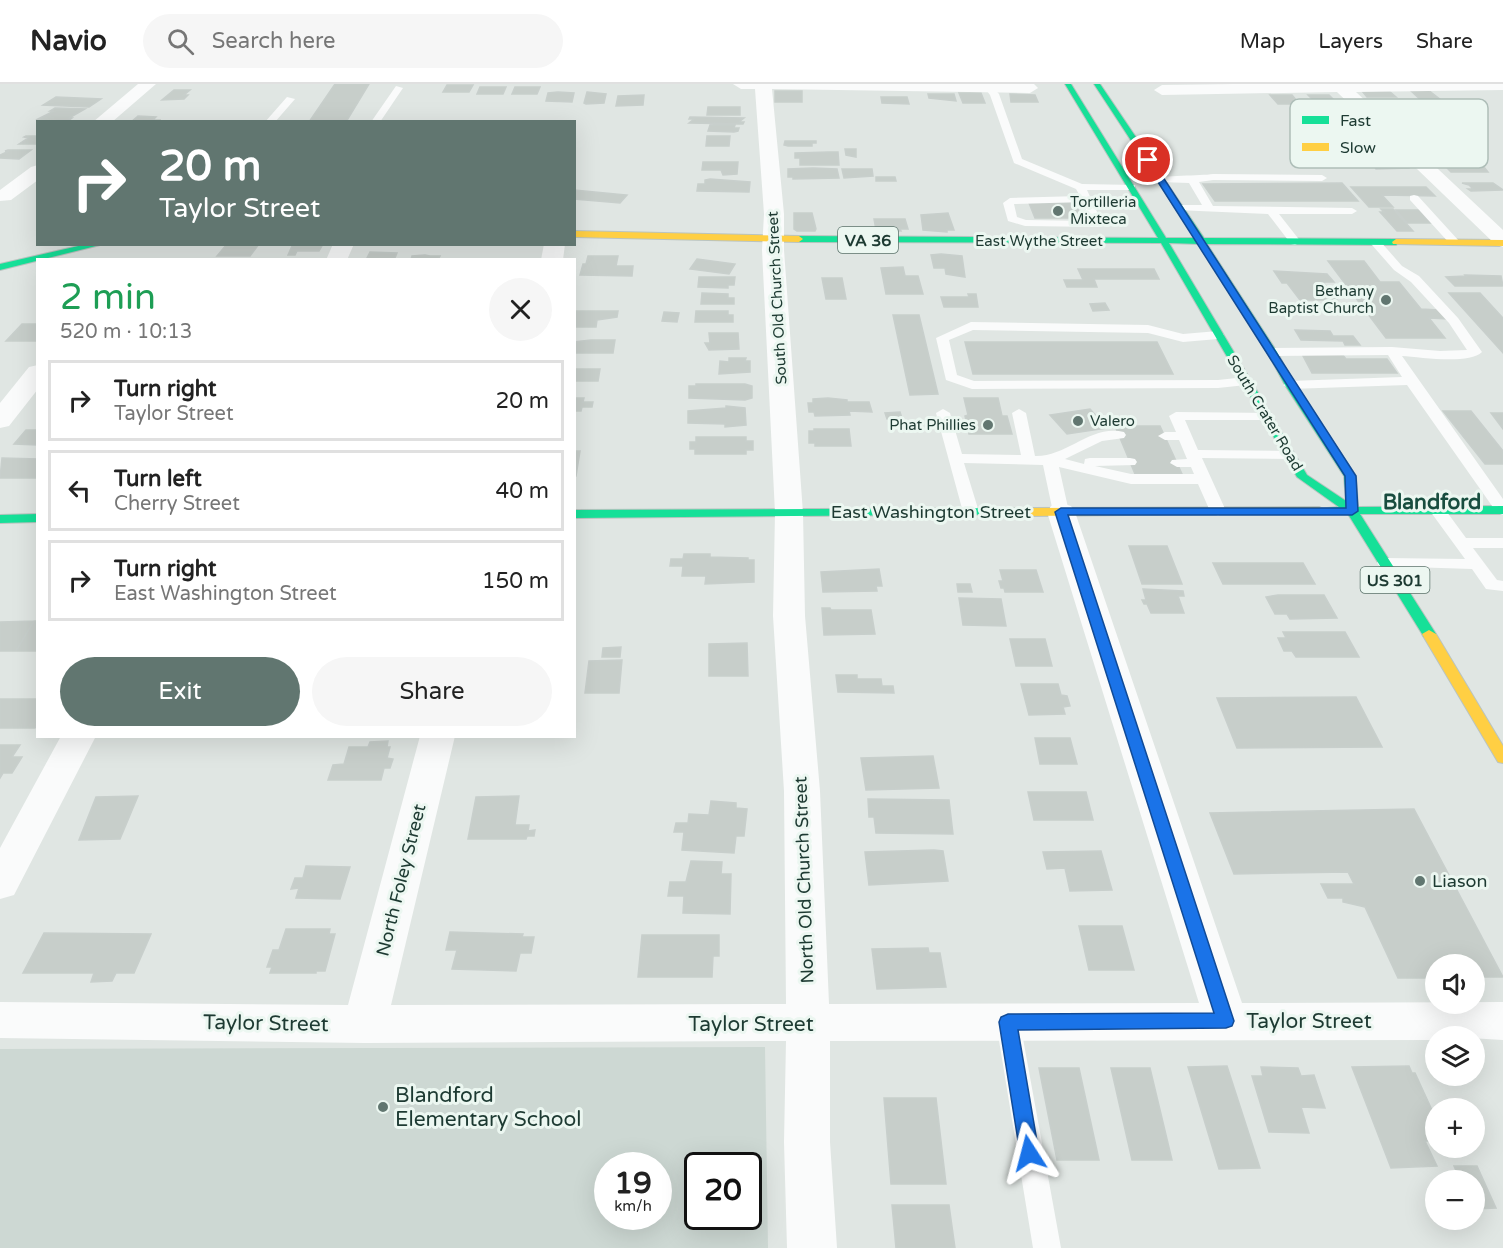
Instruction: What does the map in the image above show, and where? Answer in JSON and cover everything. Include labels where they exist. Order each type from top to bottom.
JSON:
[{"type":"main road","name":"South Crater Road","points":[[1068,84],[1303,477],[1352,511]]},
{"type":"main road","name":"South Crater Road","points":[[1097,84],[1180,208],[1272,352],[1290,385],[1350,476],[1352,511]]},
{"type":"main road","name":"East Wythe Street","points":[[576,234],[773,239],[1101,242],[1503,242]]},
{"type":"main road","points":[[0,267],[82,246]]},
{"type":"main road","name":"East Washington Street","points":[[576,514],[1503,510]]},
{"type":"main road","name":"US 301","points":[[1352,511],[1438,648],[1503,758]]},
{"type":"main road","points":[[0,519],[36,518]]},
{"type":"street","points":[[103,120],[148,84]]},
{"type":"street","points":[[740,84],[1030,88]]},
{"type":"street","name":"South Old Church Street","points":[[763,85],[774,214],[773,239],[789,513]]},
{"type":"street","points":[[1162,90],[1339,85],[1503,85]]},
{"type":"street","points":[[1339,85],[1354,99]]},
{"type":"street","points":[[1426,168],[1503,242]]},
{"type":"street","points":[[2,196],[36,172]]},
{"type":"street","points":[[2,196],[36,198]]},
{"type":"street","points":[[0,420],[36,375]]},
{"type":"street","points":[[1061,512],[1226,1021]]},
{"type":"street","name":"North Old Church Street","points":[[789,513],[789,616],[802,791],[808,1024],[807,1142],[812,1248]]},
{"type":"street","points":[[0,884],[79,738]]},
{"type":"street","name":"North Foley Street","points":[[365,1024],[437,738]]},
{"type":"street","name":"Taylor Street","points":[[0,1020],[365,1024],[1503,1021]]},
{"type":"lane","points":[[988,87],[994,94],[1018,161],[1080,187],[1131,188]]},
{"type":"lane","points":[[376,120],[399,88]]},
{"type":"lane","points":[[271,120],[290,99]]},
{"type":"lane","points":[[1160,179],[1322,178]]},
{"type":"lane","points":[[1192,180],[1210,210]]},
{"type":"lane","points":[[1080,187],[1097,225],[1101,242]]},
{"type":"lane","points":[[1414,198],[1455,243]]},
{"type":"lane","points":[[1087,199],[1014,200],[1008,203],[1012,219],[1025,223],[1097,225]]},
{"type":"lane","points":[[1180,208],[1352,211]]},
{"type":"lane","points":[[1271,211],[1295,242]]},
{"type":"lane","points":[[1025,223],[1034,241]]},
{"type":"lane","points":[[1272,352],[1392,351],[1440,355],[1475,352],[1454,321],[1415,279],[1398,268],[1376,243]]},
{"type":"lane","points":[[1218,335],[1183,338],[1148,329],[971,326],[942,338],[951,377],[972,385],[1218,384],[1246,381]]},
{"type":"lane","points":[[1392,351],[1503,510]]},
{"type":"lane","points":[[1290,385],[1412,381]]},
{"type":"lane","points":[[943,413],[971,512]]},
{"type":"lane","points":[[1020,413],[1029,460]]},
{"type":"lane","points":[[1218,511],[1176,416],[1268,416]]},
{"type":"lane","points":[[1050,461],[1099,437],[1119,435]]},
{"type":"lane","points":[[1165,436],[1185,436]]},
{"type":"lane","points":[[1177,463],[1196,459],[1290,455]]},
{"type":"lane","points":[[956,458],[1130,462]]},
{"type":"lane","points":[[1050,461],[1131,479],[1203,479]]},
{"type":"lane","points":[[1050,461],[1061,512]]},
{"type":"lane","points":[[1438,511],[1481,568],[1503,602]]},
{"type":"lane","points":[[1481,568],[1503,543]]},
{"type":"lane","points":[[1481,568],[1503,555]]},
{"type":"lane","points":[[1385,563],[1481,568],[1503,572]]},
{"type":"lane","points":[[1008,1022],[1047,1248]]},
{"type":"shaded area","name":"Blandford Elementary School","points":[[765,1047],[768,1248],[0,1248],[0,1049]]},
{"type":"building","points":[[335,84],[369,84],[347,120],[310,120]]},
{"type":"building","points":[[447,85],[473,85],[469,92],[443,92]]},
{"type":"building","points":[[480,87],[506,87],[503,94],[477,94]]},
{"type":"building","points":[[515,87],[540,87],[537,94],[512,94]]},
{"type":"building","points":[[174,90],[190,90],[184,95],[188,95],[184,99],[162,100]]},
{"type":"building","points":[[1410,90],[1428,90],[1440,99],[1420,99]]},
{"type":"building","points":[[775,91],[802,91],[802,102],[775,102]]},
{"type":"building","points":[[1362,91],[1389,91],[1396,97],[1367,97]]},
{"type":"building","points":[[587,92],[606,94],[604,103],[584,103]]},
{"type":"building","points":[[548,93],[574,93],[572,102],[546,101]]},
{"type":"building","points":[[959,93],[981,93],[985,103],[963,103]]},
{"type":"building","points":[[928,94],[954,94],[956,101],[929,98]]},
{"type":"building","points":[[1010,94],[1035,95],[1038,102],[1011,102]]},
{"type":"building","points":[[644,95],[643,105],[616,106],[618,96]]},
{"type":"building","points":[[1270,95],[1292,95],[1295,99],[1290,99],[1290,104],[1278,104]]},
{"type":"building","points":[[1308,95],[1329,95],[1333,99],[1312,99]]},
{"type":"building","points":[[56,97],[101,99],[89,107],[43,105]]},
{"type":"building","points":[[881,97],[907,97],[909,104],[882,103]]},
{"type":"building","points":[[708,107],[740,107],[740,115],[707,115]]},
{"type":"building","points":[[55,108],[85,109],[69,118],[72,118],[69,120],[36,120],[54,111],[50,111]]},
{"type":"building","points":[[138,116],[156,117],[153,120],[133,120]]},
{"type":"building","points":[[690,117],[744,118],[739,122],[744,122],[743,124],[689,123],[694,119],[689,119]]},
{"type":"building","points":[[710,125],[735,125],[734,128],[739,128],[734,132],[708,131]]},
{"type":"building","points":[[36,136],[36,144],[19,144],[28,138],[24,137]]},
{"type":"building","points":[[707,136],[730,136],[729,146],[706,146]]},
{"type":"building","points":[[785,141],[816,141],[816,143],[812,143],[812,146],[788,146],[784,145]]},
{"type":"building","points":[[845,149],[856,149],[856,157],[846,155]]},
{"type":"building","points":[[8,150],[31,150],[19,159],[0,158],[0,155]]},
{"type":"building","points":[[838,152],[839,165],[800,165],[800,158],[795,158],[795,153]]},
{"type":"building","points":[[703,162],[738,162],[737,174],[723,175],[721,170],[702,170]]},
{"type":"building","points":[[1485,168],[1488,172],[1451,172],[1448,169]]},
{"type":"building","points":[[788,169],[837,169],[839,178],[793,179],[793,177],[788,177]]},
{"type":"building","points":[[842,169],[872,169],[873,176],[844,178]]},
{"type":"building","points":[[876,177],[895,177],[896,181],[876,181]]},
{"type":"building","points":[[705,180],[750,182],[749,192],[697,191],[698,184],[705,184]]},
{"type":"building","points":[[1342,183],[1358,201],[1215,201],[1203,184]]},
{"type":"building","points":[[1462,183],[1493,183],[1503,190],[1471,191],[1468,189],[1473,189],[1469,185]]},
{"type":"building","points":[[1351,187],[1426,187],[1435,196],[1382,195],[1393,207],[1369,207]]},
{"type":"building","points":[[576,190],[627,195],[620,203],[576,199]]},
{"type":"building","points":[[1029,203],[1075,203],[1082,218],[1035,218]]},
{"type":"building","points":[[1381,209],[1393,209],[1413,231],[1397,231],[1380,212],[1384,212]]},
{"type":"building","points":[[1396,210],[1419,210],[1431,223],[1407,223]]},
{"type":"building","points":[[794,213],[812,213],[815,231],[794,229]]},
{"type":"building","points":[[948,213],[954,230],[947,230],[947,232],[923,230],[921,215]]},
{"type":"building","points":[[874,219],[905,219],[908,229],[876,230]]},
{"type":"building","points":[[225,246],[258,246],[250,256],[217,256]]},
{"type":"building","points":[[292,246],[322,246],[319,251],[297,251],[295,255],[288,255]]},
{"type":"building","points":[[370,252],[397,253],[395,258],[367,258]]},
{"type":"building","points":[[931,255],[962,256],[965,277],[946,274],[945,268],[934,268]]},
{"type":"building","points":[[412,256],[440,256],[439,258],[412,258]]},
{"type":"building","points":[[588,256],[618,256],[616,266],[633,266],[632,276],[580,275]]},
{"type":"building","points":[[697,259],[735,264],[729,274],[690,269]]},
{"type":"building","name":"Bethany Baptist Church","points":[[1328,261],[1364,261],[1380,282],[1399,282],[1421,309],[1439,310],[1447,319],[1429,318],[1445,338],[1386,338]]},
{"type":"building","points":[[903,267],[905,276],[918,276],[923,294],[886,294],[881,268]]},
{"type":"building","points":[[1078,269],[1154,269],[1159,279],[1094,279],[1097,287],[1067,287],[1064,280],[1083,280]]},
{"type":"building","points":[[1274,271],[1327,274],[1334,282],[1323,282],[1337,300],[1300,300],[1287,283],[1282,283]]},
{"type":"building","points":[[1501,276],[1503,286],[1455,286],[1446,277]]},
{"type":"building","points":[[699,277],[735,277],[734,285],[728,285],[728,288],[698,287]]},
{"type":"building","points":[[822,278],[842,278],[846,299],[826,299]]},
{"type":"building","points":[[702,293],[728,294],[728,298],[734,298],[734,304],[701,304]]},
{"type":"building","points":[[1449,293],[1480,293],[1503,318],[1503,353]]},
{"type":"building","points":[[968,294],[976,294],[978,307],[944,307],[941,297],[969,297]]},
{"type":"building","points":[[1105,303],[1109,310],[1093,311],[1090,304]]},
{"type":"building","points":[[576,311],[618,311],[617,317],[597,320],[596,327],[576,327]]},
{"type":"building","points":[[696,311],[728,311],[728,315],[733,315],[733,322],[695,322]]},
{"type":"building","points":[[664,312],[679,313],[677,322],[662,321]]},
{"type":"building","points":[[893,315],[919,315],[938,394],[910,395]]},
{"type":"building","points":[[22,324],[36,324],[36,341],[6,341]]},
{"type":"building","points":[[1295,330],[1330,331],[1333,336],[1353,336],[1360,345],[1345,345],[1343,341],[1301,340]]},
{"type":"building","points":[[709,333],[738,333],[739,349],[709,350],[705,343],[710,343]]},
{"type":"building","points":[[615,340],[613,353],[576,353],[576,342]]},
{"type":"building","points":[[965,342],[1157,342],[1173,374],[973,374]]},
{"type":"building","points":[[1302,354],[1342,354],[1346,359],[1387,359],[1397,373],[1312,373]]},
{"type":"building","points":[[729,358],[746,358],[745,361],[750,361],[750,372],[719,374],[720,361],[729,362]]},
{"type":"building","points":[[576,369],[600,369],[598,381],[576,381]]},
{"type":"building","points":[[696,384],[745,384],[752,386],[752,398],[745,400],[689,398],[689,386],[696,386]]},
{"type":"building","points":[[576,398],[584,398],[583,402],[593,402],[592,407],[582,407],[581,411],[576,411]]},
{"type":"building","name":"Phat Phillies","points":[[964,398],[998,398],[1002,416],[1007,416],[1012,434],[969,434]]},
{"type":"building","points":[[813,399],[847,400],[847,402],[869,402],[872,412],[849,411],[850,415],[815,416],[814,412],[809,412],[808,403],[813,403]]},
{"type":"building","points":[[726,406],[745,408],[746,425],[725,427],[725,424],[688,423],[688,411],[726,408]]},
{"type":"building","name":"Valero","points":[[1090,409],[1107,428],[1067,434],[1050,415]]},
{"type":"building","points":[[1443,411],[1471,411],[1503,451],[1503,464],[1485,464]]},
{"type":"building","points":[[900,412],[902,418],[887,419],[885,413]]},
{"type":"building","points":[[1491,413],[1503,413],[1503,429]]},
{"type":"building","name":"Valero","points":[[1115,426],[1160,426],[1182,474],[1135,474]]},
{"type":"building","points":[[814,429],[849,429],[851,446],[815,446],[815,443],[809,443],[809,431],[814,431]]},
{"type":"building","points":[[26,430],[36,430],[36,445],[14,444]]},
{"type":"building","points":[[696,437],[746,437],[746,441],[753,441],[753,450],[746,450],[746,454],[695,454],[695,449],[690,449],[690,442],[696,442]]},
{"type":"building","points":[[576,451],[580,451],[576,476]]},
{"type":"building","points":[[2,458],[36,459],[36,478],[0,478]]},
{"type":"building","points":[[1129,546],[1167,546],[1182,584],[1142,584]]},
{"type":"building","points":[[684,554],[710,554],[710,557],[754,560],[754,582],[705,584],[706,576],[682,576],[683,566],[670,566],[671,559],[683,559]]},
{"type":"building","points":[[1213,563],[1303,563],[1315,584],[1223,584]]},
{"type":"building","points":[[879,569],[882,586],[876,586],[877,591],[823,592],[821,572]]},
{"type":"building","points":[[1000,570],[1036,570],[1043,592],[1005,592],[999,581],[1003,581]]},
{"type":"building","points":[[957,584],[970,584],[972,592],[958,592]]},
{"type":"building","points":[[1143,589],[1183,591],[1184,596],[1178,596],[1184,613],[1151,613],[1147,604],[1144,604],[1142,600],[1146,600]]},
{"type":"building","points":[[1324,595],[1337,618],[1290,619],[1287,614],[1275,614],[1266,597]]},
{"type":"building","points":[[959,598],[1001,599],[1006,626],[963,625]]},
{"type":"building","points":[[822,608],[871,610],[875,634],[824,635]]},
{"type":"building","points":[[34,621],[16,651],[0,651],[0,622]]},
{"type":"building","points":[[34,621],[36,621],[36,651],[16,651]]},
{"type":"building","points":[[1283,632],[1345,632],[1359,657],[1296,657],[1292,651],[1284,651],[1278,638],[1286,638]]},
{"type":"building","points":[[1010,639],[1045,639],[1052,666],[1016,666]]},
{"type":"building","points":[[747,643],[748,676],[709,676],[709,644]]},
{"type":"building","points":[[621,647],[620,657],[602,657],[603,648]]},
{"type":"building","points":[[622,660],[619,693],[585,693],[589,661]]},
{"type":"building","points":[[836,675],[857,675],[857,679],[881,679],[882,686],[893,686],[894,693],[838,692]]},
{"type":"building","points":[[1021,684],[1058,684],[1061,695],[1067,696],[1070,706],[1063,707],[1065,714],[1029,715]]},
{"type":"building","points":[[1356,697],[1382,747],[1237,748],[1217,698]]},
{"type":"building","points":[[0,699],[36,699],[35,728],[0,728]]},
{"type":"building","points":[[1035,738],[1070,738],[1077,764],[1040,764]]},
{"type":"building","points":[[388,741],[387,747],[390,747],[387,758],[393,759],[390,768],[384,768],[381,780],[328,780],[333,765],[344,764],[349,747],[368,747],[370,742]]},
{"type":"building","points":[[0,745],[20,745],[12,757],[22,757],[12,773],[3,773],[0,778]]},
{"type":"building","points":[[933,756],[939,788],[866,790],[861,758]]},
{"type":"building","points":[[1028,792],[1086,792],[1093,820],[1034,820]]},
{"type":"building","points":[[138,796],[120,839],[79,840],[96,797]]},
{"type":"building","points":[[519,796],[515,825],[529,825],[528,831],[535,830],[534,836],[527,836],[526,839],[468,839],[476,797]]},
{"type":"building","points":[[868,799],[949,800],[953,834],[876,833],[874,817],[869,817]]},
{"type":"building","points":[[711,801],[736,803],[736,808],[747,809],[744,836],[736,836],[734,853],[682,850],[684,832],[674,832],[676,823],[688,823],[689,814],[709,815]]},
{"type":"building","points":[[1414,809],[1503,977],[1485,977],[1485,954],[1425,954],[1425,978],[1398,978],[1365,907],[1343,902],[1343,898],[1328,898],[1321,884],[1354,884],[1348,872],[1234,874],[1210,813]]},
{"type":"building","points":[[943,851],[948,881],[869,885],[865,852]]},
{"type":"building","points":[[1101,851],[1112,890],[1070,891],[1065,868],[1047,869],[1043,852]]},
{"type":"building","points":[[691,861],[722,862],[721,874],[731,874],[730,914],[683,913],[684,896],[668,896],[670,882],[686,882]]},
{"type":"building","points":[[306,866],[350,867],[340,899],[296,898],[299,888],[291,889],[295,878],[303,878]]},
{"type":"building","points":[[1079,926],[1122,926],[1134,970],[1089,970]]},
{"type":"building","points":[[286,929],[330,929],[329,934],[335,934],[325,971],[270,973],[272,967],[267,967],[273,950],[279,950]]},
{"type":"building","points":[[450,932],[523,934],[522,937],[534,937],[531,953],[520,953],[516,971],[452,969],[457,950],[446,950]]},
{"type":"building","points":[[44,933],[151,934],[134,973],[116,973],[112,981],[91,982],[94,973],[23,973]]},
{"type":"building","points":[[642,935],[719,935],[719,956],[713,956],[712,977],[638,977]]},
{"type":"building","points":[[928,948],[929,953],[940,953],[946,987],[877,989],[872,949]]},
{"type":"building","points":[[1227,1066],[1260,1168],[1219,1169],[1188,1067]]},
{"type":"building","points":[[1409,1066],[1412,1073],[1415,1073],[1426,1098],[1425,1158],[1433,1158],[1437,1166],[1391,1168],[1352,1067]]},
{"type":"building","points":[[1261,1067],[1298,1068],[1301,1076],[1314,1075],[1325,1108],[1301,1107],[1309,1133],[1269,1132],[1252,1076],[1263,1076]]},
{"type":"building","points":[[1039,1068],[1079,1068],[1099,1160],[1057,1160]]},
{"type":"building","points":[[1111,1068],[1150,1068],[1172,1160],[1132,1160]]},
{"type":"building","points":[[884,1098],[936,1098],[946,1184],[891,1184]]},
{"type":"building","points":[[1454,1166],[1477,1166],[1479,1170],[1456,1170]]},
{"type":"building","points":[[1485,1184],[1496,1208],[1485,1208]]},
{"type":"building","points":[[892,1205],[949,1205],[955,1248],[896,1248]]},
{"type":"traffic: fast","points":[[1068,84],[1112,154],[1303,477],[1352,511],[1429,634]]},
{"type":"traffic: fast","points":[[1097,84],[1177,203],[1272,352],[1290,385],[1350,476],[1352,511]]},
{"type":"traffic: fast","points":[[799,239],[1396,242]]},
{"type":"traffic: fast","points":[[39,258],[91,246]]},
{"type":"traffic: fast","points":[[0,267],[36,259]]},
{"type":"traffic: fast","points":[[1319,511],[1503,510]]},
{"type":"traffic: fast","points":[[576,514],[1029,512]]},
{"type":"traffic: fast","points":[[0,519],[36,518]]},
{"type":"traffic: slow","points":[[576,234],[799,239]]},
{"type":"traffic: slow","points":[[1396,242],[1503,243]]},
{"type":"traffic: slow","points":[[1029,512],[1319,511]]},
{"type":"traffic: slow","points":[[1429,634],[1503,758]]},
{"type":"place","name":"Tortilleria Mixteca","points":[[1058,211]]},
{"type":"place","name":"Bethany Baptist Church","points":[[1386,300]]},
{"type":"place","name":"Valero","points":[[1078,421]]},
{"type":"place","name":"Phat Phillies","points":[[988,425]]},
{"type":"place","name":"Liason","points":[[1420,881]]},
{"type":"place","name":"Blandford Elementary School","points":[[383,1107]]},
{"type":"district","name":"Blandford","points":[[1432,502]]},
{"type":"route","points":[[1029,1153],[1008,1022],[1226,1021],[1061,512],[1352,511],[1350,476],[1148,160]]}]
